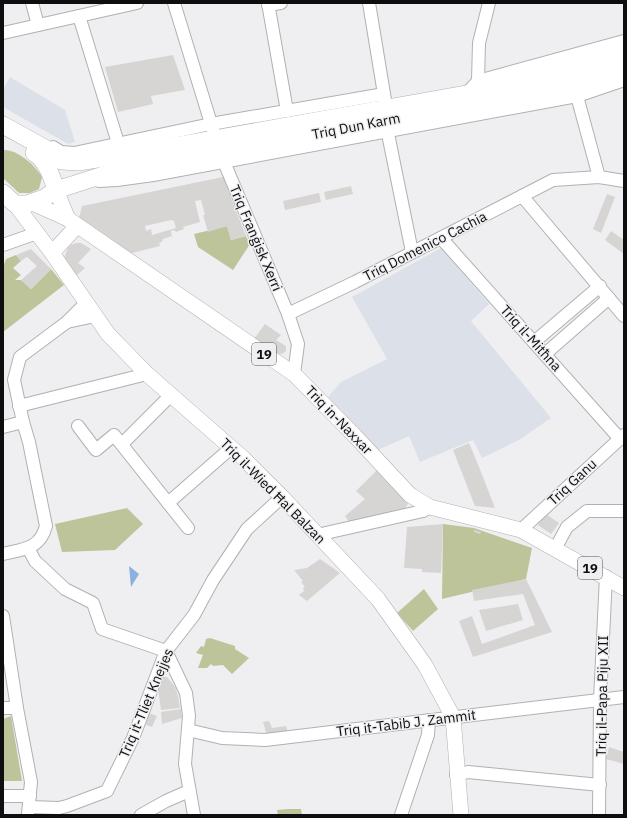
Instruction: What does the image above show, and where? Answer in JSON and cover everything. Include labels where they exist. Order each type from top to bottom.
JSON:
[{"type":"highway","name":"Triq Dun Karm","points":[[56,190],[113,172],[386,114],[562,72],[624,55]]},
{"type":"highway","name":"Triq Dun Karm","points":[[39,156],[62,161],[83,161],[213,131],[386,114],[514,98],[587,82],[624,71]]},
{"type":"highway","points":[[5,133],[59,156],[83,161]]},
{"type":"highway","points":[[5,133],[39,156],[51,174],[56,190],[44,198],[16,200]]},
{"type":"main road","points":[[52,253],[72,223],[56,190]]},
{"type":"main road","name":"Triq in-Naxxar","points":[[16,200],[72,223],[294,374],[410,495],[430,507],[521,530],[606,576],[624,588]]},
{"type":"main road","name":"Triq il-Wied Ħal Balzan","points":[[16,200],[37,233],[108,334],[147,374],[244,459],[282,497],[378,600],[425,665],[453,717],[456,774],[461,815]]},
{"type":"street","points":[[32,3],[38,25]]},
{"type":"street","points":[[3,33],[137,3]]},
{"type":"street","points":[[174,3],[213,131]]},
{"type":"street","points":[[281,3],[268,4],[287,111]]},
{"type":"street","points":[[369,3],[386,114],[411,253]]},
{"type":"street","points":[[478,81],[479,43],[489,3]]},
{"type":"street","points":[[79,16],[118,143]]},
{"type":"street","points":[[466,94],[478,81],[624,41]]},
{"type":"street","name":"Triq Dun Karm","points":[[3,118],[61,152],[74,153],[118,143],[213,131],[287,111],[386,114],[577,96],[624,80]]},
{"type":"street","points":[[577,96],[599,177]]},
{"type":"street","name":"Triq Dun Karm","points":[[87,181],[117,180],[224,162],[386,114]]},
{"type":"street","name":"Triq Franġisk Xerri","points":[[224,162],[288,314]]},
{"type":"street","name":"Triq Domenico Cachia","points":[[288,314],[355,282],[553,180],[599,177],[624,181]]},
{"type":"street","points":[[522,196],[623,314]]},
{"type":"street","points":[[3,246],[37,233]]},
{"type":"street","name":"Triq il-Mitħna","points":[[441,238],[622,437]]},
{"type":"street","points":[[534,342],[600,286]]},
{"type":"street","points":[[545,354],[609,298]]},
{"type":"street","points":[[3,554],[35,545],[40,539],[46,526],[29,442],[19,406],[14,380],[20,357],[67,322],[86,303]]},
{"type":"street","points":[[288,314],[298,344],[294,374]]},
{"type":"street","points":[[67,322],[95,316]]},
{"type":"street","points":[[19,406],[147,374]]},
{"type":"street","points":[[122,444],[171,395]]},
{"type":"street","points":[[3,427],[23,422]]},
{"type":"street","points":[[78,426],[96,450],[114,435],[188,528]]},
{"type":"street","name":"Triq Ganu","points":[[521,530],[622,437]]},
{"type":"street","points":[[168,503],[231,448]]},
{"type":"street","name":"Triq it-Tliet Knejjes","points":[[3,796],[29,810],[57,811],[107,791],[133,738],[166,651],[194,615],[214,580],[247,529],[282,497]]},
{"type":"street","points":[[317,535],[423,511],[430,507]]},
{"type":"street","points":[[555,549],[567,527],[587,512],[624,511]]},
{"type":"street","points":[[28,548],[35,561],[65,589],[93,603],[102,629],[166,651],[186,693],[189,716],[185,764],[194,815]]},
{"type":"street","name":"Triq il-Papa Piju XII","points":[[600,815],[600,700],[606,576]]},
{"type":"street","points":[[3,616],[6,654],[31,782],[29,810]]},
{"type":"street","name":"Triq it-Tabib J. Zammit","points":[[188,730],[222,738],[265,740],[624,697]]},
{"type":"street","points":[[3,708],[17,708]]},
{"type":"street","points":[[401,815],[428,735],[430,720]]},
{"type":"street","points":[[456,774],[468,772],[600,785]]},
{"type":"street","points":[[141,815],[166,801],[189,791]]},
{"type":"shaded area","points":[[10,77],[65,110],[75,142],[68,144],[3,107],[3,90]]},
{"type":"shaded area","points":[[441,248],[489,304],[471,321],[551,418],[519,440],[482,458],[473,440],[420,462],[409,436],[376,451],[328,397],[341,382],[387,359],[352,297]]},
{"type":"green space","points":[[3,150],[8,150],[20,155],[39,172],[42,177],[39,189],[30,193],[19,193],[3,178]]},
{"type":"green space","points":[[227,226],[231,240],[246,236],[250,244],[233,270],[198,247],[194,234]]},
{"type":"green space","points":[[16,255],[21,261],[13,268],[21,275],[15,280],[21,280],[31,289],[51,269],[64,285],[3,332],[3,267],[6,259]]},
{"type":"green space","points":[[127,508],[143,524],[115,550],[62,552],[55,524]]},
{"type":"green space","points":[[443,524],[474,528],[532,548],[526,579],[442,599]]},
{"type":"green space","points":[[424,589],[438,609],[413,631],[397,613]]},
{"type":"green space","points":[[210,638],[235,646],[235,649],[249,658],[232,674],[223,665],[213,666],[211,664],[207,668],[198,668],[203,655],[196,653],[201,646],[204,647],[206,639]]},
{"type":"green space","points":[[11,716],[22,781],[3,781],[3,719]]},
{"type":"green space","points":[[301,809],[302,815],[278,815],[277,810]]},
{"type":"water","points":[[129,566],[139,574],[131,587]]},
{"type":"building","points":[[173,55],[185,90],[151,96],[153,104],[118,112],[105,67]]},
{"type":"building","points":[[223,177],[246,236],[231,240],[227,226],[208,232],[203,215],[205,215],[201,200],[195,201],[200,222],[183,227],[184,229],[176,232],[174,230],[171,231],[172,236],[163,239],[162,242],[159,243],[160,246],[128,254],[79,218],[82,206]],"holes":[[[171,220],[174,221],[176,228],[152,235],[151,229],[146,231],[145,226]]]},
{"type":"building","points":[[351,186],[353,194],[326,200],[324,192]]},
{"type":"building","points":[[319,193],[321,202],[285,210],[283,201]]},
{"type":"building","points":[[607,194],[615,197],[601,233],[593,229]]},
{"type":"building","points":[[611,231],[624,240],[624,254],[605,240]]},
{"type":"building","points":[[76,243],[81,243],[91,249],[78,263],[85,268],[76,276],[64,258],[68,248]]},
{"type":"building","points":[[31,249],[51,269],[31,289],[21,280],[37,266],[27,257],[21,261],[16,255]]},
{"type":"building","points":[[265,324],[281,335],[276,340],[286,346],[286,351],[282,354],[275,353],[254,339]]},
{"type":"building","points":[[469,443],[495,508],[475,506],[453,450]]},
{"type":"building","points":[[377,470],[409,501],[405,509],[349,522],[345,516],[365,499],[356,491]]},
{"type":"building","points":[[546,514],[559,523],[551,534],[538,525]]},
{"type":"building","points":[[443,524],[441,573],[422,572],[422,569],[404,568],[407,527]]},
{"type":"building","points":[[474,530],[481,532],[480,534],[474,532]]},
{"type":"building","points":[[320,559],[340,573],[307,601],[299,595],[304,591],[303,588],[305,587],[301,582],[303,581],[294,570],[307,568]]},
{"type":"building","points":[[526,579],[552,632],[473,657],[459,621],[472,616],[482,644],[535,625],[523,594],[474,601],[472,590]]},
{"type":"building","points":[[518,604],[523,620],[486,631],[479,610]]},
{"type":"building","points":[[161,677],[167,677],[175,687],[180,708],[161,710],[158,689]]},
{"type":"building","points":[[181,709],[182,718],[162,724],[161,712]]},
{"type":"building","points":[[149,713],[157,716],[152,727],[146,725]]},
{"type":"building","points":[[269,721],[272,728],[286,726],[288,732],[267,735],[263,722]]},
{"type":"building","points":[[609,747],[624,752],[624,764],[606,759]]}]
